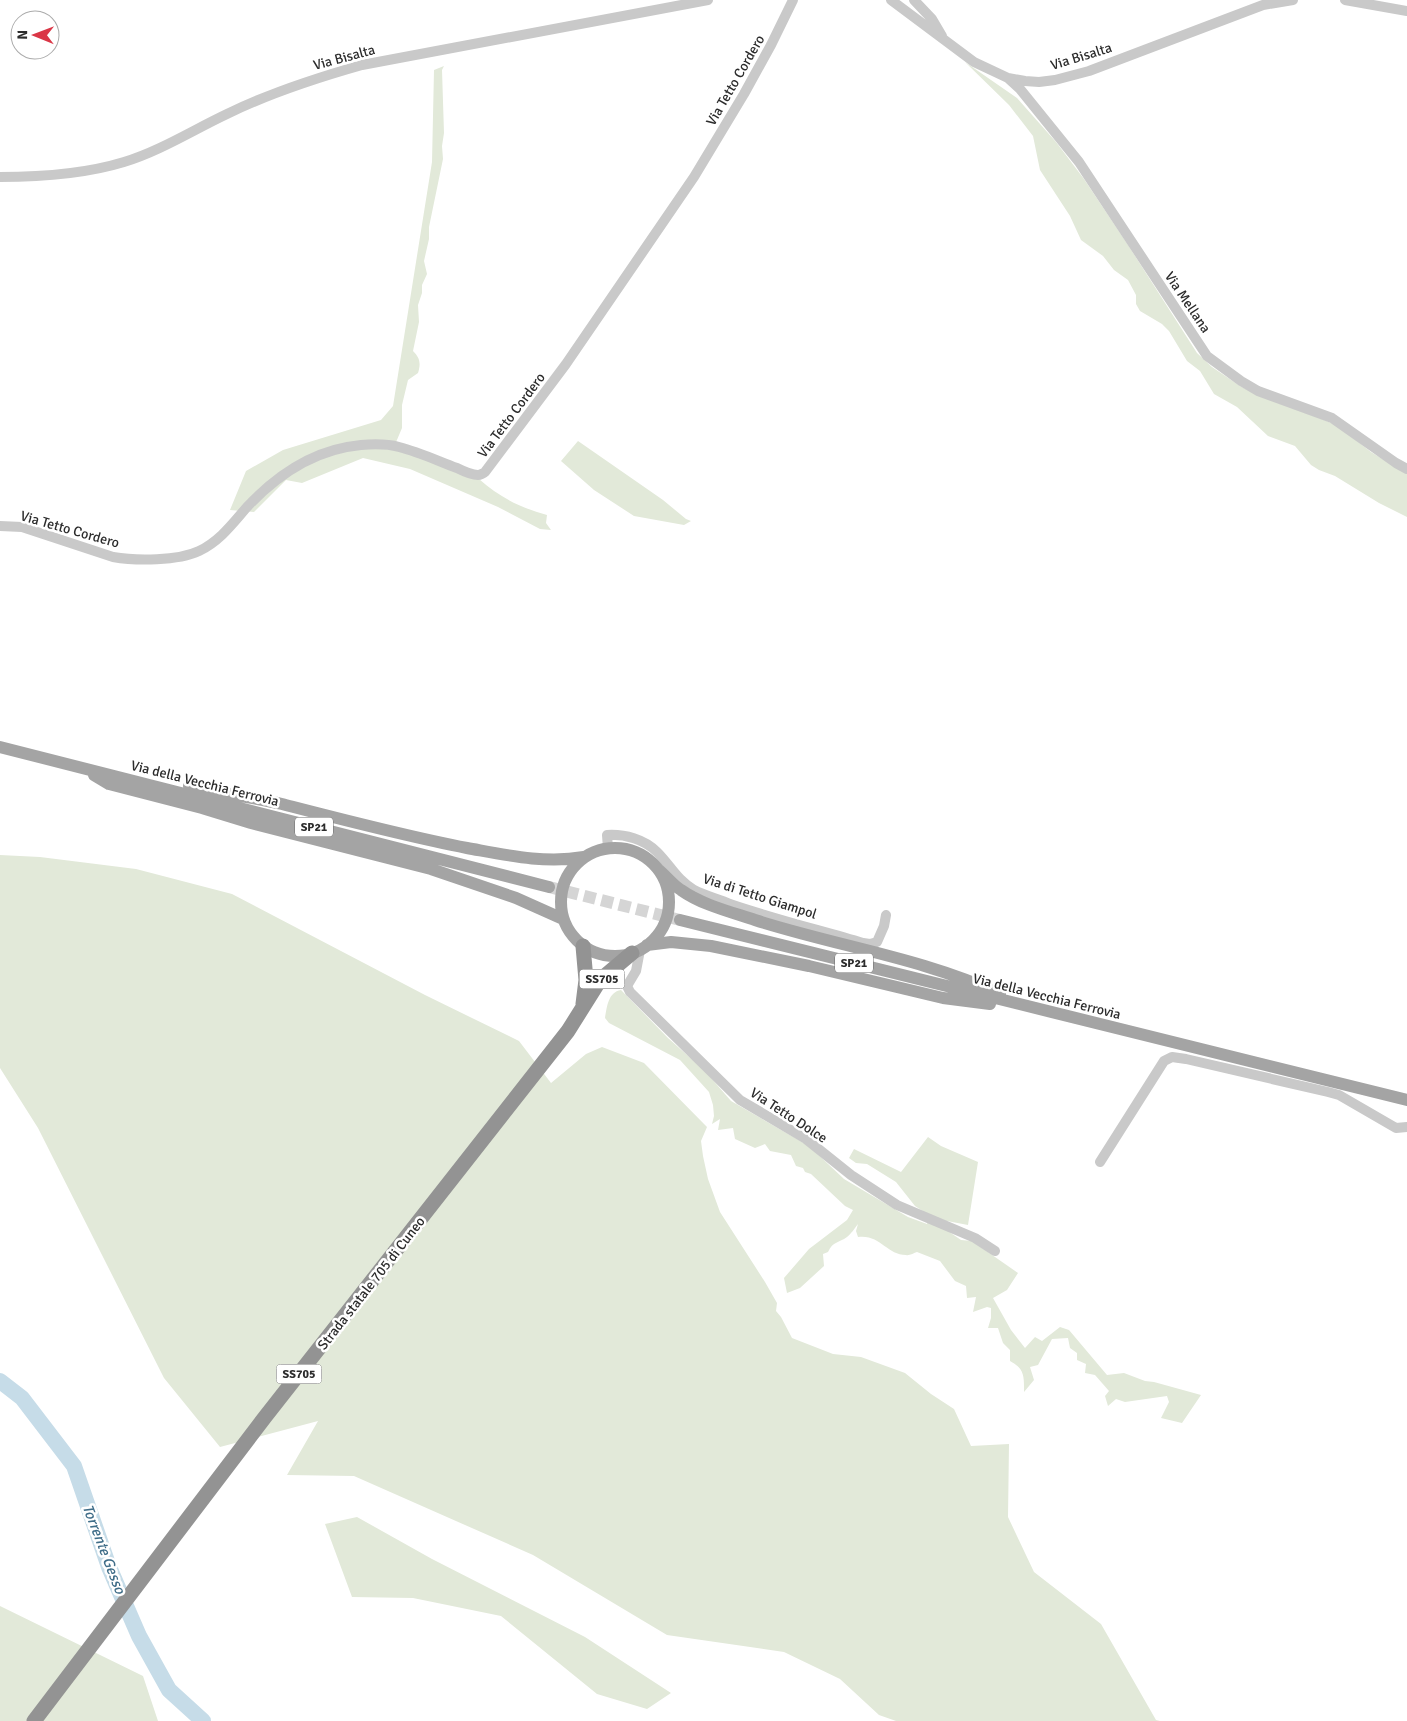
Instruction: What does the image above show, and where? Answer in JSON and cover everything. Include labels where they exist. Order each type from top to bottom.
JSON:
[{"type":"highway","name":"SS705","points":[[581,1012],[586,988],[583,946]]},
{"type":"highway","name":"SS705","points":[[581,1012],[600,980],[640,950]]},
{"type":"highway","name":"Strada statale 705 di Cuneo","points":[[34,1721],[265,1417],[581,1012]]},
{"type":"main road","name":"Via della Vecchia Ferrovia","points":[[0,747],[548,887]]},
{"type":"main road","points":[[78,766],[114,768],[204,789],[256,798],[426,840],[528,858],[558,860],[584,857]]},
{"type":"main road","points":[[78,766],[109,784],[430,869],[516,898],[563,918]]},
{"type":"main road","points":[[608,848],[632,850],[647,858],[681,890],[697,899],[790,931],[964,978],[1027,1006],[968,1002],[943,998],[809,966],[711,946],[671,942],[616,956],[598,954],[583,946],[569,931],[563,918],[560,901],[563,884],[572,869],[592,852],[608,848]]},
{"type":"main road","points":[[640,950],[659,933],[667,918],[668,893],[659,870]]},
{"type":"main road","name":"Via della Vecchia Ferrovia","points":[[680,920],[1407,1100]]},
{"type":"street","name":"Via Bisalta","points":[[0,177],[102,168],[125,162],[159,148],[240,107],[320,77],[362,65],[708,0]]},
{"type":"street","name":"Via Tetto Cordero","points":[[0,526],[22,527],[113,557],[128,560],[154,560],[199,551],[220,537],[283,474],[311,459],[330,452],[361,445],[378,444],[398,447],[467,472],[479,475],[485,472],[566,364],[694,177],[744,94],[793,0]]},
{"type":"street","name":"Via Bisalta","points":[[892,0],[974,62],[1008,78],[1025,82],[1039,82],[1073,76],[1261,3],[1293,0]]},
{"type":"street","points":[[915,0],[932,19],[944,40]]},
{"type":"street","points":[[1345,0],[1407,11]]},
{"type":"street","name":"Via Mellana","points":[[1008,78],[1020,89],[1079,162],[1208,356],[1241,381],[1258,391],[1332,418],[1407,469]]},
{"type":"street","name":"Via di Tetto Giampol","points":[[608,848],[608,834],[631,837],[648,845],[657,852],[676,877],[697,891],[751,911],[863,943],[877,942],[884,926],[886,915]]},
{"type":"street","name":"Via Tetto Dolce","points":[[640,950],[636,971],[628,986],[630,992],[740,1100],[806,1140],[851,1176],[897,1205],[975,1238],[995,1251]]},
{"type":"street","points":[[1100,1162],[1164,1061],[1172,1057],[1339,1095],[1396,1128],[1407,1127]]},
{"type":"green space","points":[[965,62],[1017,98],[1056,142],[1084,179],[1197,353],[1212,367],[1259,396],[1294,407],[1338,426],[1371,452],[1407,474],[1407,517],[1379,503],[1335,476],[1311,465],[1295,446],[1268,436],[1237,407],[1214,394],[1200,371],[1187,361],[1169,331],[1162,324],[1140,311],[1136,304],[1136,295],[1128,280],[1114,270],[1103,256],[1081,240],[1070,216],[1040,170],[1033,136],[1009,105]]},
{"type":"green space","points":[[444,66],[442,70],[443,159],[429,227],[429,239],[424,261],[427,274],[422,285],[422,293],[418,305],[419,322],[413,351],[418,358],[419,366],[418,373],[408,380],[402,405],[402,428],[394,447],[479,479],[511,501],[547,515],[546,523],[551,530],[540,529],[498,507],[410,469],[363,458],[302,483],[286,480],[254,512],[230,510],[246,471],[283,450],[381,420],[393,406],[432,162],[434,70]]},
{"type":"green space","points":[[578,441],[691,521],[684,525],[634,516],[594,490],[561,461]]},
{"type":"green space","points":[[0,855],[40,857],[136,869],[232,894],[425,995],[519,1041],[551,1083],[586,1054],[602,1047],[644,1063],[707,1127],[701,1141],[703,1156],[708,1179],[720,1212],[777,1303],[776,1311],[792,1338],[833,1354],[861,1357],[905,1373],[931,1394],[954,1409],[971,1446],[1009,1444],[1008,1517],[1034,1572],[1101,1624],[1156,1720],[1160,1721],[896,1721],[879,1715],[840,1679],[784,1652],[667,1635],[533,1555],[354,1476],[287,1475],[318,1421],[220,1447],[164,1378],[38,1128],[0,1068]]},
{"type":"green space","points":[[621,990],[668,1038],[705,1071],[731,1101],[809,1146],[844,1179],[908,1217],[927,1224],[929,1215],[915,1206],[896,1182],[867,1164],[856,1163],[849,1158],[854,1149],[901,1172],[928,1137],[941,1146],[978,1162],[968,1225],[947,1221],[945,1229],[961,1240],[972,1241],[1018,1273],[1007,1290],[993,1298],[1011,1330],[1025,1348],[1035,1337],[1042,1341],[1060,1327],[1069,1330],[1107,1375],[1124,1373],[1145,1381],[1201,1395],[1182,1423],[1161,1418],[1169,1402],[1167,1396],[1125,1402],[1116,1399],[1108,1406],[1105,1396],[1109,1391],[1095,1375],[1085,1373],[1086,1364],[1077,1360],[1077,1353],[1070,1348],[1068,1338],[1052,1339],[1038,1365],[1030,1367],[1034,1380],[1024,1392],[1023,1374],[1019,1367],[1010,1361],[1010,1350],[1003,1343],[998,1328],[988,1328],[991,1308],[987,1307],[973,1312],[976,1297],[967,1298],[966,1286],[955,1281],[940,1261],[917,1252],[909,1255],[899,1254],[878,1241],[866,1237],[858,1237],[856,1231],[858,1224],[848,1236],[834,1244],[828,1252],[823,1254],[824,1266],[800,1288],[787,1293],[784,1278],[809,1249],[847,1220],[853,1210],[845,1206],[811,1174],[805,1172],[803,1168],[796,1166],[791,1155],[770,1151],[765,1144],[755,1148],[735,1139],[733,1128],[718,1130],[720,1119],[712,1124],[714,1116],[713,1105],[709,1092],[680,1060],[609,1023],[605,1018],[611,997]]},
{"type":"green space","points":[[357,1517],[432,1559],[585,1637],[671,1693],[647,1709],[597,1694],[501,1616],[413,1598],[352,1597],[325,1524]]},
{"type":"green space","points":[[0,1606],[143,1676],[158,1721],[0,1721]]},
{"type":"waterway","name":"Torrente Gesso","points":[[0,1381],[22,1398],[74,1466],[109,1567],[139,1636],[169,1690],[203,1721]]},
{"type":"tunnel","points":[[549,887],[680,920]]}]
